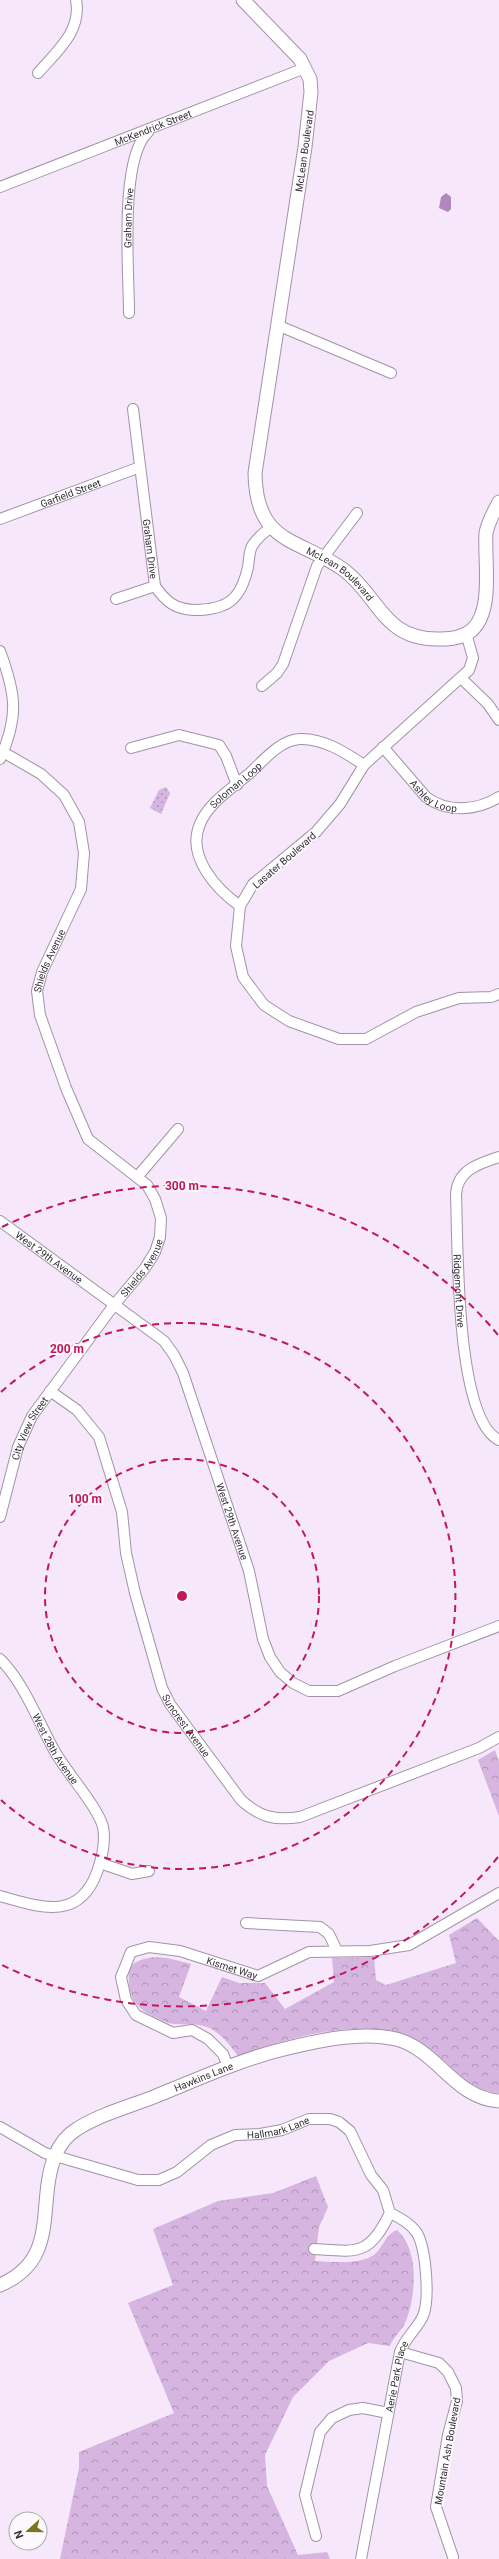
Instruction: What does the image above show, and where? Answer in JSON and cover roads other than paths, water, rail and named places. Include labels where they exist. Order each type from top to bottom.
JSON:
[{"type":"street","points":[[38,73],[73,31],[77,21],[76,0]]},
{"type":"street","name":"McLean Boulevard","points":[[243,0],[294,52],[305,68],[310,79],[311,107],[255,473],[259,503],[272,527],[288,541],[338,566],[352,578],[381,614],[396,627],[417,636],[437,639],[449,639],[466,633]]},
{"type":"street","name":"McKendrick Street","points":[[0,187],[305,68]]},
{"type":"street","name":"Graham Drive","points":[[129,313],[130,184],[138,145],[151,129]]},
{"type":"street","points":[[277,325],[391,373]]},
{"type":"street","name":"Graham Drive","points":[[133,409],[155,586],[164,600],[174,607],[202,610],[228,603],[244,586],[251,548],[260,536],[272,527]]},
{"type":"street","name":"Garfield Street","points":[[0,519],[140,467]]},
{"type":"street","points":[[466,633],[474,627],[483,611],[486,594],[486,532],[499,502]]},
{"type":"street","points":[[262,686],[277,673],[283,664],[321,558],[357,513]]},
{"type":"street","points":[[116,599],[155,586]]},
{"type":"street","name":"Lasater Boulevard","points":[[466,633],[473,658],[469,670],[364,765],[340,804],[316,832],[253,884],[240,906],[236,946],[243,977],[264,1004],[277,1015],[339,1039],[366,1039],[416,1012],[459,998],[491,997],[499,994]]},
{"type":"street","points":[[0,651],[12,683],[14,709],[11,732],[2,756]]},
{"type":"street","points":[[461,678],[488,704],[499,720]]},
{"type":"street","points":[[131,748],[179,735],[219,745],[226,756],[237,785]]},
{"type":"street","name":"Soloman Loop","points":[[240,906],[213,880],[202,865],[197,846],[199,825],[211,808],[276,749],[298,739],[320,741],[364,765]]},
{"type":"street","name":"Ashley Loop","points":[[383,747],[426,797],[435,804],[456,809],[484,804],[499,797]]},
{"type":"street","name":"Shields Avenue","points":[[2,756],[41,774],[64,795],[79,822],[84,853],[81,889],[42,972],[37,991],[40,1015],[66,1088],[88,1139],[138,1176],[147,1185],[156,1199],[161,1218],[160,1237],[145,1268],[79,1350]]},
{"type":"street","points":[[138,1176],[178,1130]]},
{"type":"street","name":"Ridgemont Drive","points":[[499,1157],[476,1164],[466,1171],[457,1185],[456,1196],[465,1364],[482,1423],[490,1434],[499,1440]]},
{"type":"street","name":"West 29th Avenue","points":[[0,1221],[164,1341],[177,1361],[249,1571],[263,1639],[270,1657],[280,1672],[293,1684],[309,1691],[338,1691],[402,1663],[499,1626]]},
{"type":"street","name":"City View Street","points":[[0,1517],[24,1430],[79,1350]]},
{"type":"street","name":"Suncrest Avenue","points":[[50,1391],[78,1410],[99,1437],[122,1512],[126,1553],[135,1593],[162,1688],[170,1704],[240,1800],[253,1811],[269,1818],[283,1820],[300,1817],[479,1748],[499,1737]]},
{"type":"street","name":"West 28th Avenue","points":[[0,1659],[16,1679],[65,1770],[97,1813],[102,1827],[104,1842],[100,1864]]},
{"type":"street","points":[[0,1896],[44,1908],[57,1908],[82,1898],[88,1890],[100,1864],[132,1874],[149,1871]]},
{"type":"street","name":"Kismet Way","points":[[228,2067],[223,2054],[208,2039],[192,2030],[173,2033],[136,2014],[126,2000],[121,1976],[131,1952],[149,1947],[180,1951],[258,1976],[309,1952],[370,1951],[409,1945],[499,1893]]},
{"type":"street","points":[[246,1923],[320,1927],[329,1934],[337,1951]]},
{"type":"street","name":"Hawkins Lane","points":[[0,2285],[16,2277],[27,2267],[41,2244],[55,2156],[68,2136],[85,2124],[228,2067],[268,2053],[308,2044],[361,2036],[386,2037],[409,2044],[423,2051],[456,2083],[471,2093],[499,2101]]},
{"type":"street","name":"Hallmark Lane","points":[[0,2127],[45,2153],[138,2180],[158,2180],[177,2172],[211,2145],[235,2135],[260,2134],[282,2130],[308,2119],[330,2119],[340,2122],[350,2131],[371,2175],[383,2190],[390,2213]]},
{"type":"street","points":[[314,2249],[348,2251],[365,2246],[380,2233],[390,2213]]},
{"type":"street","name":"Aerie Park Place","points":[[361,2559],[400,2352],[404,2343],[425,2311],[427,2298],[423,2249],[419,2237],[408,2224],[390,2213]]},
{"type":"street","name":"Mountain Ash Boulevard","points":[[400,2352],[439,2363],[448,2372],[456,2388],[458,2401],[448,2435],[436,2507],[453,2557]]},
{"type":"street","points":[[316,2536],[305,2494],[320,2432],[332,2418],[349,2410],[363,2408],[388,2413]]}]
